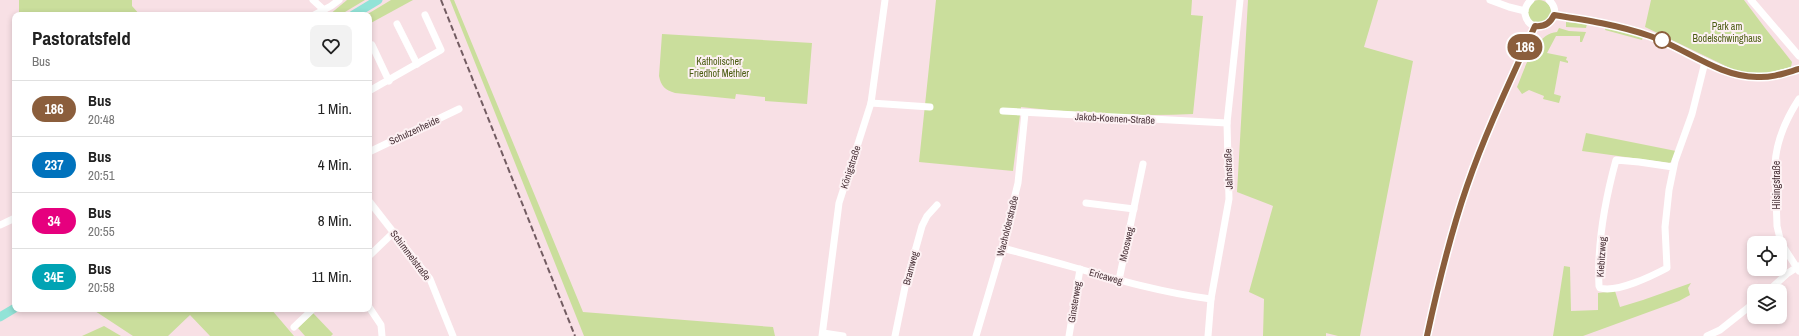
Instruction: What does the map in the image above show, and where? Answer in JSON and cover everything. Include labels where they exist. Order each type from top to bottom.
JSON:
[{"type":"main road","points":[[358,12],[378,0]]},
{"type":"main road","points":[[0,317],[12,310]]},
{"type":"street","points":[[313,0],[324,10]]},
{"type":"street","points":[[320,12],[339,0]]},
{"type":"street","name":"Königstraße","points":[[822,334],[839,203],[871,103],[885,0]]},
{"type":"street","name":"Jahnstraße","points":[[1208,336],[1211,299],[1229,199],[1227,124],[1240,0]]},
{"type":"street","points":[[1490,0],[1525,11]]},
{"type":"street","points":[[1530,0],[1525,11],[1527,20],[1535,26],[1545,26],[1554,15],[1553,6],[1549,0]]},
{"type":"street","points":[[1751,0],[1799,56]]},
{"type":"street","points":[[372,89],[441,50],[425,15]]},
{"type":"street","points":[[1554,15],[1625,28],[1668,43],[1705,62],[1736,75],[1751,77],[1773,76],[1799,69]]},
{"type":"street","points":[[397,24],[417,64]]},
{"type":"street","points":[[1427,336],[1449,243],[1468,185],[1488,131],[1535,26]]},
{"type":"street","points":[[372,45],[388,81]]},
{"type":"street","name":"Kiebitzweg","points":[[1673,167],[1616,160],[1608,190],[1604,217],[1599,269],[1600,288],[1618,287],[1667,268],[1665,227],[1673,167],[1692,114],[1705,62]]},
{"type":"street","name":"Hilsingstraße","points":[[1798,268],[1781,243],[1777,226],[1775,165],[1776,155],[1783,130],[1788,117],[1799,99]]},
{"type":"street","points":[[871,103],[930,107]]},
{"type":"street","name":"Schulzenheide","points":[[372,151],[459,109]]},
{"type":"street","name":"Jakob-Koenen-Straße","points":[[1003,111],[1227,124]]},
{"type":"street","name":"Wacholderstraße","points":[[976,336],[1002,248],[1018,183],[1025,113]]},
{"type":"street","name":"Moosweg","points":[[1118,280],[1143,164]]},
{"type":"street","points":[[1086,203],[1134,209]]},
{"type":"street","name":"Bramweg","points":[[895,336],[905,287],[922,226],[927,216],[938,204]]},
{"type":"street","name":"Schimmelstraße","points":[[372,205],[430,279],[453,336]]},
{"type":"street","points":[[0,225],[12,219]]},
{"type":"street","points":[[372,253],[394,232]]},
{"type":"street","name":"Ericaweg","points":[[1002,248],[1118,280],[1180,295],[1211,299]]},
{"type":"street","points":[[1776,284],[1798,268]]},
{"type":"street","name":"Ginsterweg","points":[[1069,336],[1080,269]]},
{"type":"street","points":[[1707,336],[1720,330],[1747,309]]},
{"type":"street","points":[[294,327],[310,312]]},
{"type":"street","points":[[372,312],[380,325],[382,336]]},
{"type":"street","points":[[822,334],[843,336]]},
{"type":"green space","points":[[19,0],[132,0],[132,6],[137,12],[19,12]]},
{"type":"green space","points":[[347,0],[365,0],[345,12],[333,12]]},
{"type":"green space","points":[[391,0],[413,0],[372,22],[371,12]]},
{"type":"green space","points":[[450,0],[454,0],[583,312],[773,327],[775,336],[584,336]]},
{"type":"green space","points":[[936,0],[1192,0],[1191,15],[1203,16],[1193,114],[1107,114],[1021,107],[1013,171],[919,162]]},
{"type":"green space","points":[[1248,0],[1378,0],[1364,47],[1413,61],[1360,336],[1338,336],[1326,333],[1326,336],[1263,336],[1264,299],[1249,292],[1273,206],[1237,192]]},
{"type":"green space","points":[[1539,0],[1547,4],[1551,12],[1547,20],[1539,24],[1531,20],[1527,12],[1531,4]]},
{"type":"green space","name":"Park am Bodelschwinghaus","points":[[1651,0],[1744,0],[1792,62],[1791,67],[1758,75],[1738,72],[1645,27]]},
{"type":"green space","points":[[1566,22],[1587,24],[1586,28],[1566,27]]},
{"type":"green space","points":[[1606,26],[1643,37],[1642,40],[1605,30]]},
{"type":"green space","points":[[1559,28],[1569,31],[1586,32],[1582,42],[1580,42],[1580,36],[1556,36],[1547,53],[1567,57],[1566,60],[1568,61],[1568,63],[1560,61],[1554,94],[1561,96],[1559,103],[1543,99],[1544,96],[1529,90],[1522,94],[1517,87],[1531,54],[1542,39],[1549,34],[1557,32]]},
{"type":"green space","name":"Katholischer Friedhof Methler","points":[[662,34],[812,43],[807,104],[765,101],[765,97],[736,94],[735,99],[675,93],[662,85],[659,76]]},
{"type":"green space","points":[[1586,133],[1676,151],[1671,162],[1669,163],[1582,151]]},
{"type":"green space","points":[[1564,266],[1570,267],[1571,311],[1598,310],[1598,293],[1615,291],[1620,307],[1691,283],[1688,288],[1690,295],[1679,301],[1583,336],[1553,336]]},
{"type":"green space","points":[[97,312],[274,312],[294,336],[210,336],[190,315],[168,336],[133,336]]},
{"type":"green space","points":[[313,313],[333,334],[331,336],[305,336],[298,328]]},
{"type":"green space","points":[[104,326],[121,336],[82,336]]},
{"type":"railway","points":[[441,0],[575,336]]},
{"type":"bus line","name":"186","points":[[1427,336],[1449,243],[1468,185],[1488,131],[1519,58],[1535,26],[1545,26],[1554,15],[1605,23],[1625,28],[1668,43],[1727,72],[1746,77],[1756,78],[1773,76],[1799,69]]}]
